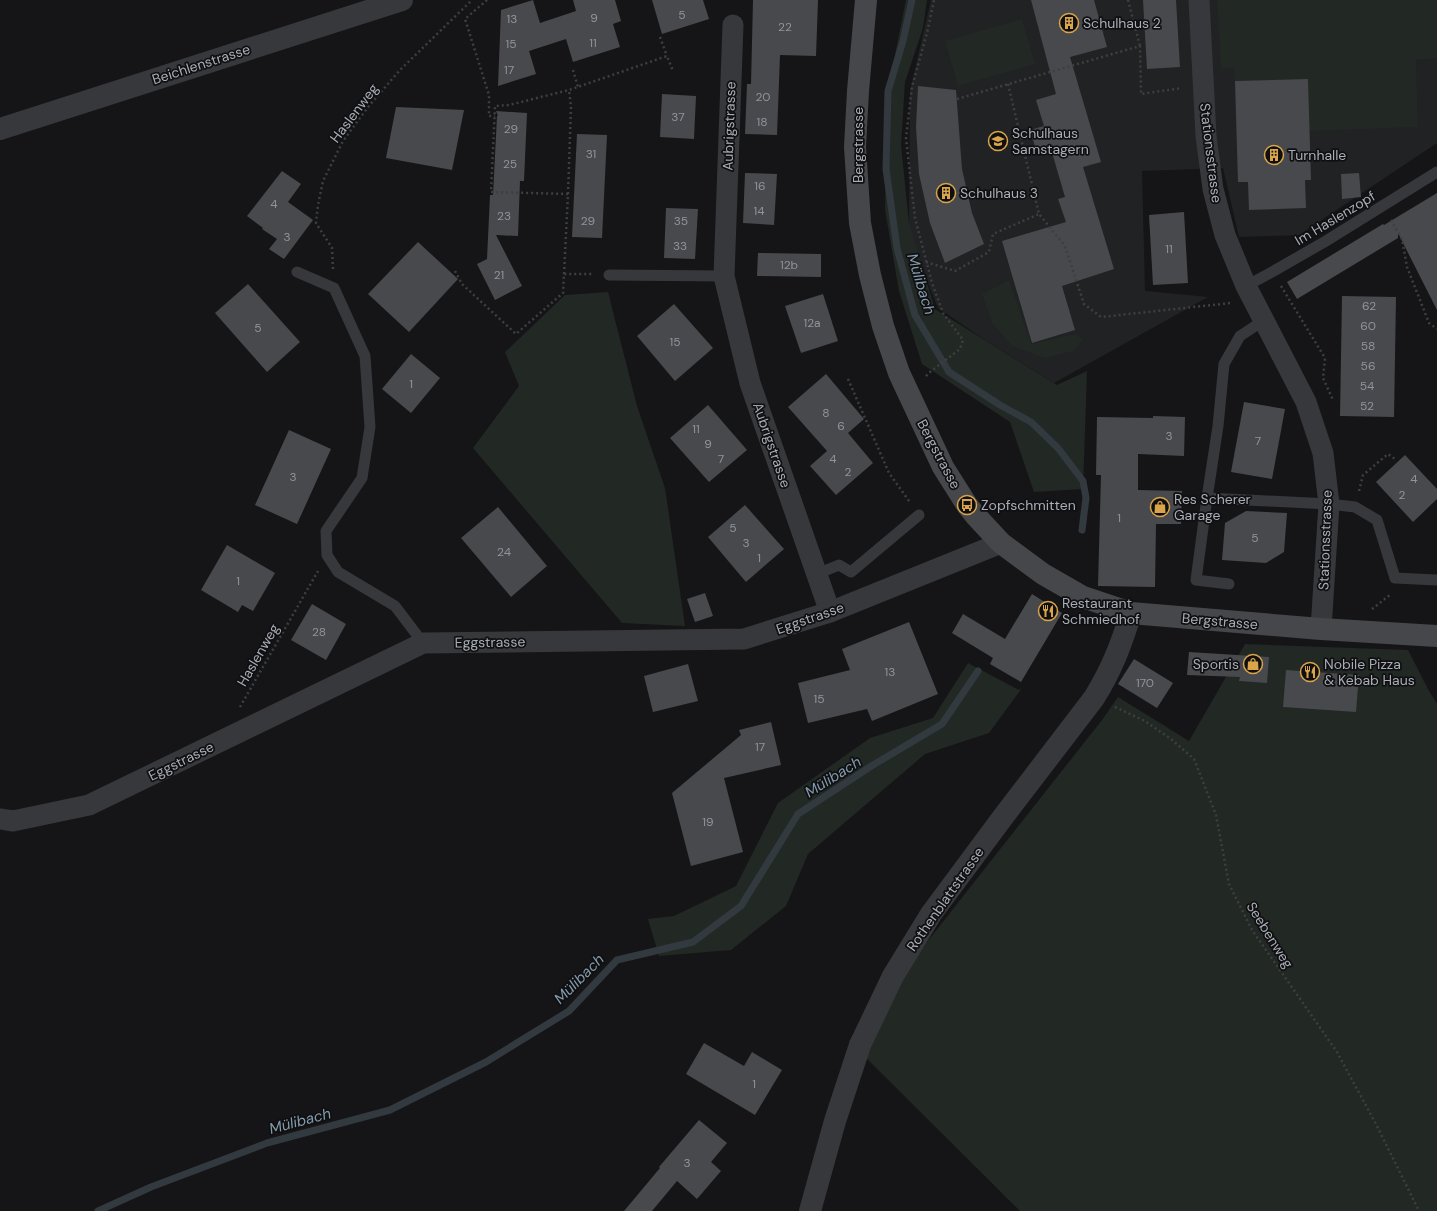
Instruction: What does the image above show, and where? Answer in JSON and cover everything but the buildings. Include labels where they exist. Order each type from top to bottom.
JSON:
[{"type":"main road","name":"Bergstrasse","points":[[866,0],[858,91],[855,148],[860,223],[870,275],[883,326],[899,373],[943,467],[967,505],[1001,543],[1043,574],[1070,591],[1095,602],[1131,613],[1321,629],[1437,636]]},
{"type":"street","name":"Beichlenstrasse","points":[[0,129],[402,0]]},
{"type":"street","name":"Stationsstrasse","points":[[1199,0],[1206,136],[1212,189],[1225,235],[1263,321],[1306,402],[1323,453],[1329,504],[1321,629]]},
{"type":"street","name":"Aubrigstrasse","points":[[733,25],[724,276],[750,383],[830,612]]},
{"type":"street","name":"Eggstrasse","points":[[0,819],[13,821],[89,805],[423,643],[744,639],[830,612],[1001,543]]},
{"type":"street","name":"Rothenblattstrasse","points":[[810,1211],[835,1122],[860,1045],[893,976],[931,914],[1002,817],[1094,698],[1107,678],[1118,654],[1131,613]]},
{"type":"lane","name":"Im Haslenzopf","points":[[1250,293],[1272,272],[1437,172]]},
{"type":"lane","points":[[297,272],[334,288],[365,356],[370,427],[362,478],[326,531],[327,555],[338,572],[395,606],[423,643]]},
{"type":"lane","points":[[609,275],[724,276]]},
{"type":"lane","points":[[1229,584],[1196,580],[1218,426],[1224,364],[1240,336],[1263,321]]},
{"type":"lane","points":[[1207,498],[1329,504],[1355,507],[1377,520],[1394,578],[1437,580]]},
{"type":"lane","points":[[817,574],[839,565],[851,572],[919,514]]},
{"type":"path","name":"Haslenweg","points":[[334,288],[332,248],[316,224],[323,181],[343,141],[368,107],[400,70],[472,0]]},
{"type":"path","points":[[487,0],[465,19],[489,95],[489,116],[495,116]]},
{"type":"path","points":[[930,372],[960,349],[963,340],[943,313],[926,262],[915,218],[906,138],[912,87],[928,29],[934,0]]},
{"type":"path","points":[[1128,0],[1140,46],[1142,94],[1203,84]]},
{"type":"path","points":[[660,37],[673,71]]},
{"type":"path","points":[[957,99],[1140,46]]},
{"type":"path","points":[[568,194],[491,192],[495,106],[510,105],[569,90],[667,56]]},
{"type":"path","points":[[573,70],[578,87]]},
{"type":"path","points":[[1008,84],[1039,214],[1065,246],[1084,304],[1101,317],[1250,293]]},
{"type":"path","points":[[455,272],[462,284],[516,334],[563,293],[571,107],[569,90]]},
{"type":"path","points":[[1382,206],[1402,239],[1407,266],[1429,323],[1437,330]]},
{"type":"path","points":[[926,262],[956,271],[989,252],[993,234],[1039,214]]},
{"type":"path","points":[[1272,272],[1325,358],[1323,378],[1332,400]]},
{"type":"path","points":[[564,274],[609,275]]},
{"type":"path","points":[[848,379],[889,473],[919,514]]},
{"type":"path","points":[[1355,507],[1363,475],[1388,454],[1395,459]]},
{"type":"path","name":"Haslenweg","points":[[234,735],[234,722],[242,702],[308,589]]},
{"type":"path","points":[[1371,610],[1395,591]]},
{"type":"path","name":"Seebenweg","points":[[1094,698],[1145,721],[1171,739],[1194,759],[1216,815],[1228,884],[1252,930],[1337,1052],[1377,1126],[1419,1211]]},
{"type":"shaded area","points":[[906,0],[927,0],[923,28],[905,82],[901,145],[909,223],[935,309],[1057,385],[1087,371],[1083,489],[1034,492],[1010,422],[922,364],[899,291],[885,210],[887,95]]},
{"type":"shaded area","points":[[931,0],[1437,0],[1437,143],[1299,235],[1239,237],[1223,168],[1142,171],[1145,291],[1208,297],[1054,383],[985,340],[938,308],[909,236],[910,91]]},
{"type":"shaded area","points":[[1217,0],[1437,0],[1437,58],[1416,60],[1418,127],[1309,131],[1308,79],[1235,81],[1234,68],[1221,69]]},
{"type":"shaded area","points":[[1022,19],[1035,64],[958,86],[945,41]]},
{"type":"shaded area","points":[[1009,280],[1031,344],[1076,334],[1083,340],[1074,351],[1045,358],[1012,346],[992,323],[982,294]]},
{"type":"shaded area","points":[[608,292],[637,406],[665,488],[685,626],[622,623],[473,448],[519,386],[505,352],[565,295]]},
{"type":"shaded area","points":[[1245,644],[1408,650],[1437,704],[1437,1211],[1020,1211],[849,1041],[1102,720],[1118,697],[1189,741]]},
{"type":"shaded area","points":[[968,663],[1019,690],[1022,688],[989,733],[925,754],[808,854],[786,906],[731,950],[659,956],[648,919],[674,916],[736,886],[778,803],[870,738],[933,718]]},
{"type":"waterway","name":"Mülibach","points":[[912,0],[903,41],[888,91],[886,169],[897,248],[915,315],[949,372],[1000,405],[1031,422],[1058,448],[1083,481],[1086,498],[1082,530]]},
{"type":"waterway","name":"Mülibach","points":[[98,1211],[151,1187],[267,1143],[390,1110],[486,1062],[569,1011],[617,960],[693,942],[741,906],[798,814],[873,765],[942,724],[978,671]]},
{"type":"place","name":"Schulhaus 2","points":[[1069,23]]},
{"type":"place","name":"Schulhaus Samstagern","points":[[998,141]]},
{"type":"place","name":"Turnhalle","points":[[1274,155]]},
{"type":"place","name":"Schulhaus 3","points":[[946,193]]},
{"type":"place","name":"Zopfschmitten","points":[[967,505]]},
{"type":"place","name":"Res Scherer Garage","points":[[1160,507]]},
{"type":"place","name":"Restaurant Schmiedhof","points":[[1048,611]]},
{"type":"place","name":"Sportis","points":[[1253,664]]},
{"type":"place","name":"Nobile Pizza & Kebab Haus","points":[[1310,672]]}]
